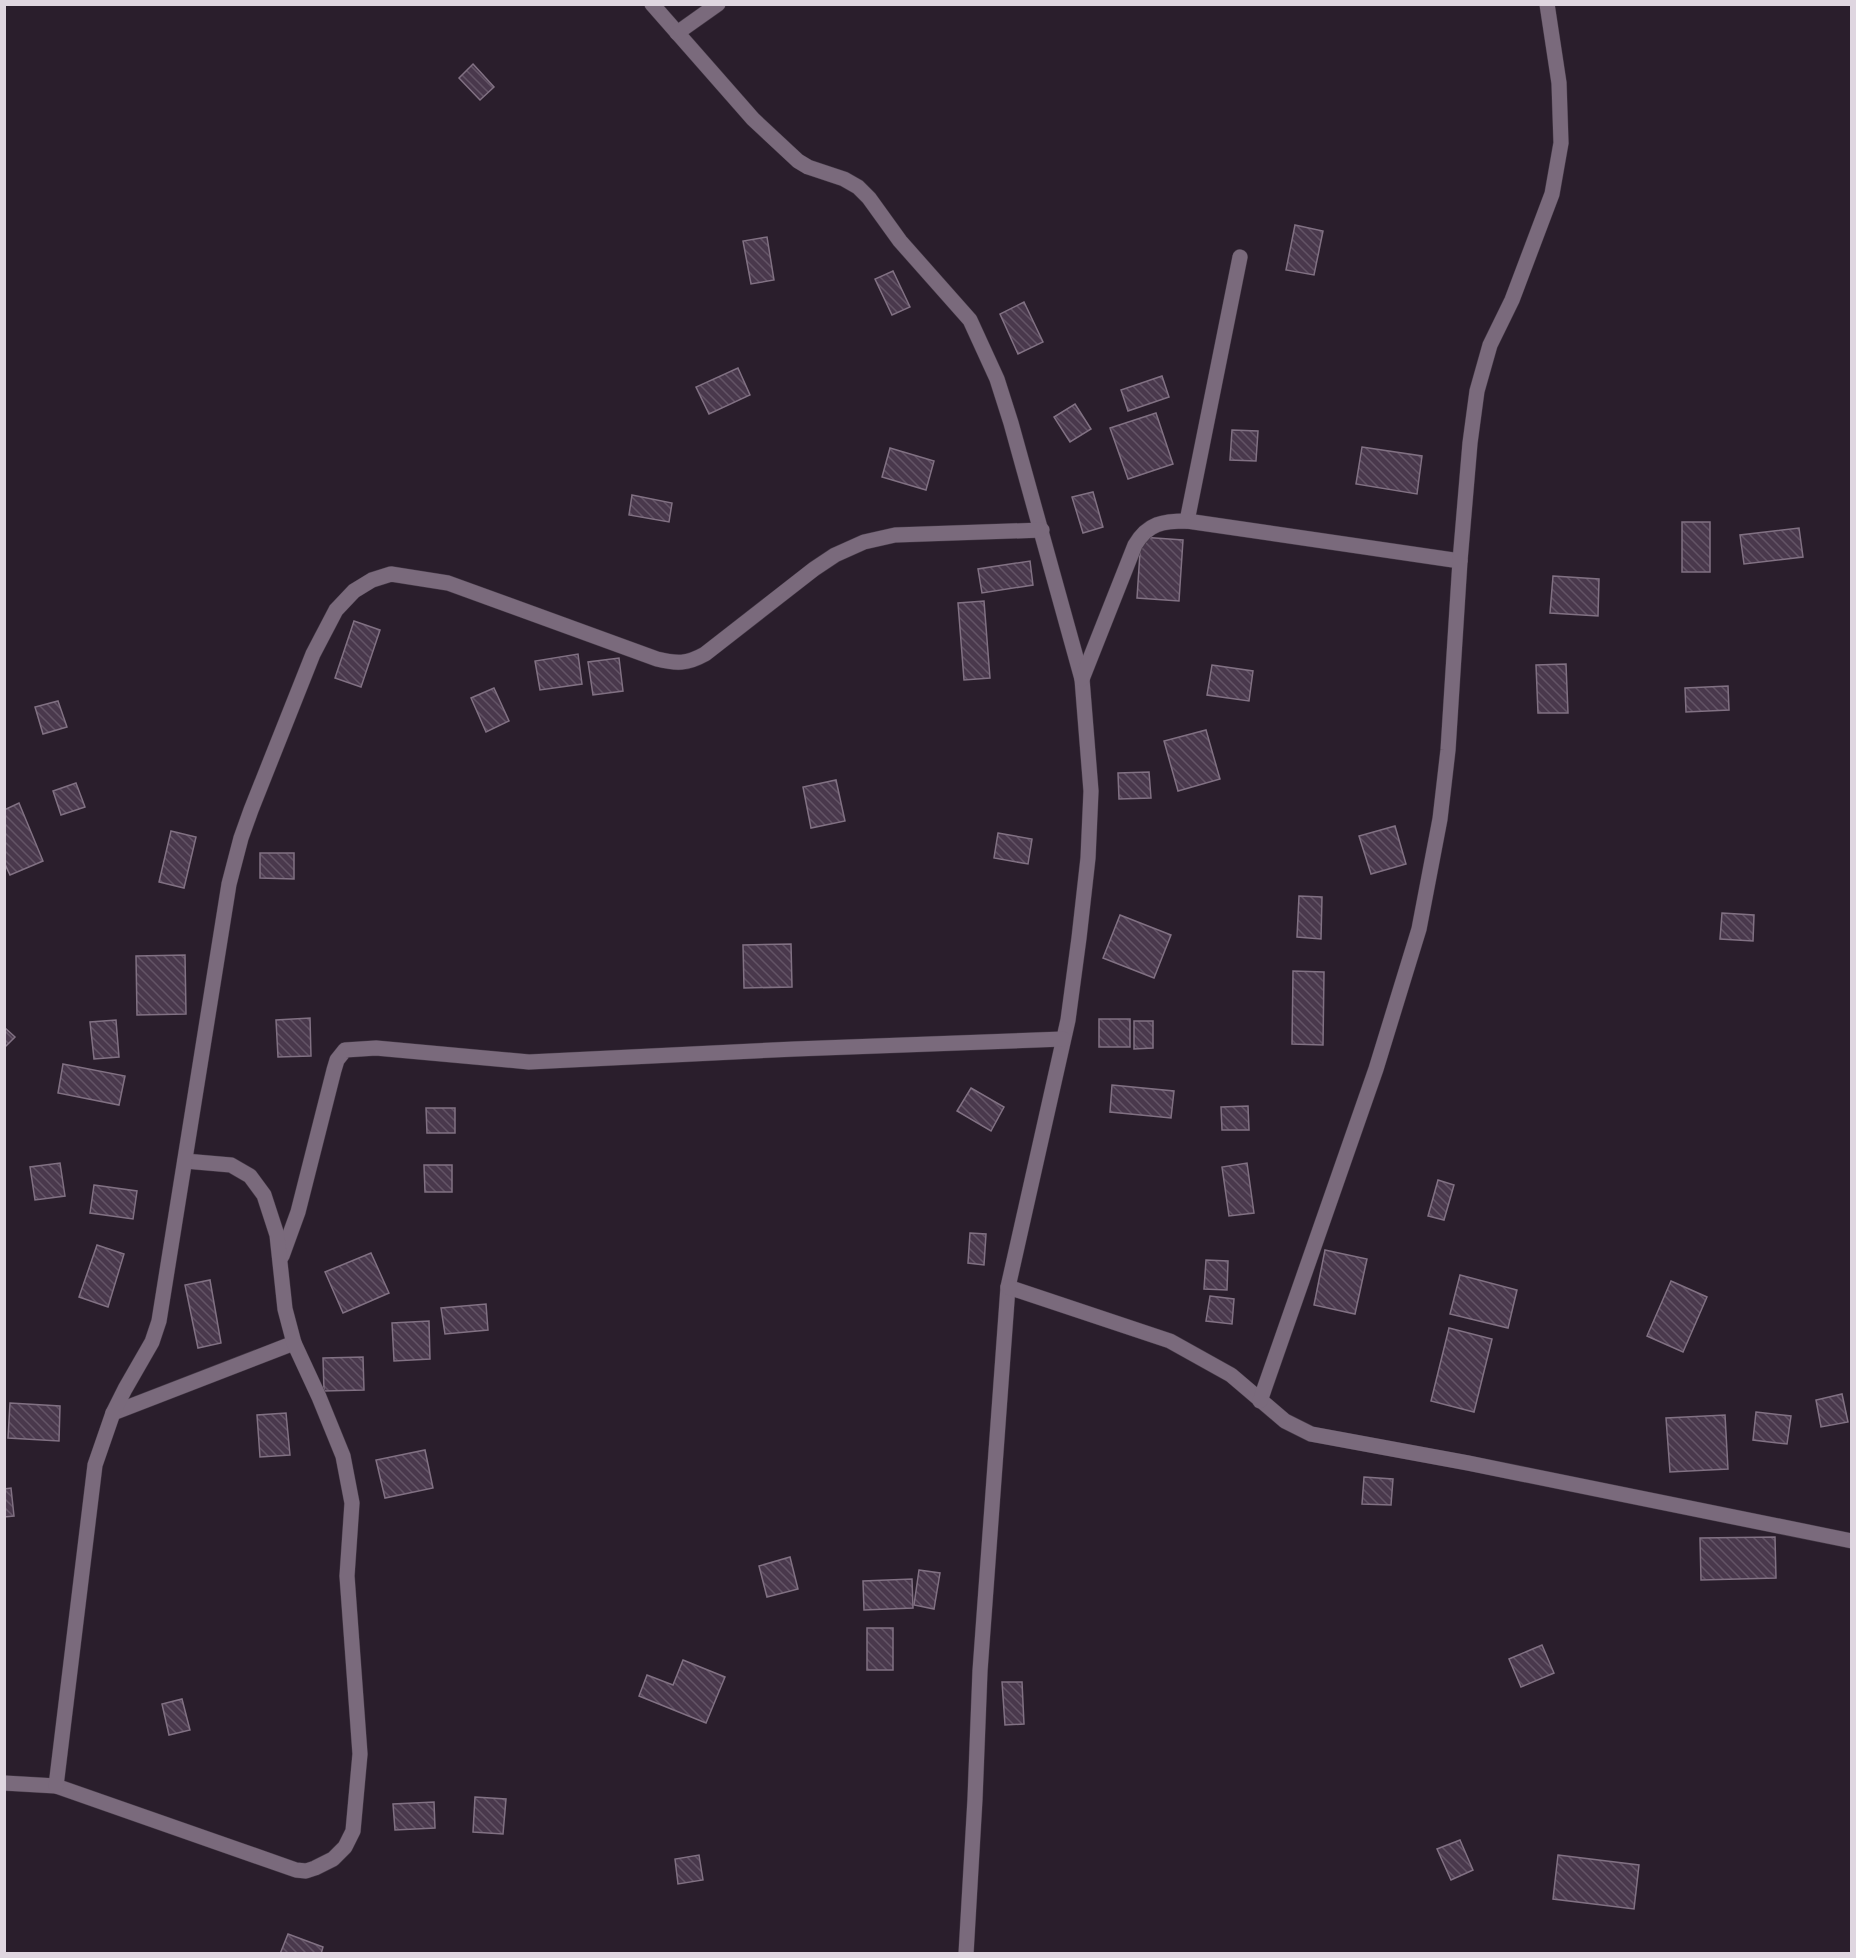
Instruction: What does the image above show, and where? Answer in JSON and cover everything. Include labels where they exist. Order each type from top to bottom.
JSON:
[{"type":"street","points":[[652,4],[753,119],[798,161],[808,167],[844,179],[864,193],[900,241],[970,320],[997,379],[1042,530],[1082,679],[1091,791],[1088,858],[1079,938],[1063,1039],[1008,1287],[980,1671],[966,1953]]},
{"type":"street","points":[[677,33],[718,4]]},
{"type":"street","points":[[1260,1401],[1376,1069],[1419,929],[1440,819],[1449,750],[1460,561],[1477,391],[1490,345],[1512,300],[1552,194],[1561,143],[1559,83],[1547,4]]},
{"type":"street","points":[[1187,521],[1240,257]]},
{"type":"street","points":[[1082,679],[1135,545],[1142,534],[1166,521],[1187,521],[1460,561]]},
{"type":"street","points":[[56,1786],[95,1465],[113,1413],[152,1342],[159,1321],[229,885],[241,838],[314,654],[336,609],[354,591],[372,580],[391,574],[448,583],[673,663],[691,661],[705,654],[814,569],[835,555],[864,542],[895,535],[1042,530]]},
{"type":"street","points":[[281,1259],[298,1212],[337,1059],[345,1050],[376,1048],[530,1062],[784,1049],[1063,1039]]},
{"type":"street","points":[[4,1783],[56,1786],[306,1871],[333,1859],[345,1847],[353,1831],[360,1754],[347,1576],[352,1503],[343,1456],[294,1343],[285,1309],[281,1259],[271,1213],[264,1195],[250,1176],[231,1165],[185,1161]]},
{"type":"street","points":[[1008,1287],[1170,1341],[1231,1375],[1285,1421],[1311,1434],[1480,1465],[1851,1541]]},
{"type":"street","points":[[113,1413],[294,1343]]},
{"type":"building","points":[[473,64],[494,87],[480,100],[459,78]]},
{"type":"building","points":[[1295,225],[1323,231],[1314,275],[1286,270]]},
{"type":"building","points":[[767,237],[774,280],[751,284],[743,241]]},
{"type":"building","points":[[893,271],[910,307],[892,315],[875,279]]},
{"type":"building","points":[[1024,302],[1043,342],[1018,354],[1000,314]]},
{"type":"building","points":[[738,368],[750,395],[709,414],[696,387]]},
{"type":"building","points":[[1162,376],[1169,397],[1128,411],[1121,390]]},
{"type":"building","points":[[1075,404],[1091,429],[1070,442],[1054,417]]},
{"type":"building","points":[[1156,413],[1173,464],[1128,479],[1110,428]]},
{"type":"building","points":[[1232,430],[1258,431],[1256,461],[1230,460]]},
{"type":"building","points":[[1362,447],[1422,456],[1417,494],[1356,484]]},
{"type":"building","points":[[890,448],[934,461],[926,490],[882,477]]},
{"type":"building","points":[[1093,492],[1103,527],[1083,533],[1072,497]]},
{"type":"building","points":[[632,495],[672,503],[669,522],[629,515]]},
{"type":"building","points":[[1682,522],[1710,522],[1710,572],[1682,572]]},
{"type":"building","points":[[1799,528],[1803,557],[1744,564],[1740,535]]},
{"type":"building","points":[[1141,537],[1183,540],[1179,601],[1137,598]]},
{"type":"building","points":[[1030,561],[1033,585],[982,593],[978,569]]},
{"type":"building","points":[[1553,576],[1599,579],[1598,616],[1550,613]]},
{"type":"building","points":[[984,601],[990,678],[964,680],[958,603]]},
{"type":"building","points":[[354,621],[380,630],[361,687],[335,678]]},
{"type":"building","points":[[578,654],[582,684],[540,690],[535,661]]},
{"type":"building","points":[[619,658],[623,691],[593,695],[588,662]]},
{"type":"building","points":[[1566,664],[1568,713],[1538,713],[1536,665]]},
{"type":"building","points":[[1212,665],[1253,671],[1249,701],[1207,695]]},
{"type":"building","points":[[1728,686],[1729,710],[1686,712],[1685,688]]},
{"type":"building","points":[[494,688],[509,721],[486,732],[471,698]]},
{"type":"building","points":[[58,701],[67,727],[43,734],[35,707]]},
{"type":"building","points":[[1206,730],[1220,779],[1178,791],[1164,741]]},
{"type":"building","points":[[1149,772],[1151,798],[1119,799],[1118,773]]},
{"type":"building","points":[[836,780],[845,821],[811,828],[803,787]]},
{"type":"building","points":[[76,783],[85,807],[61,815],[53,791]]},
{"type":"building","points":[[19,803],[43,861],[10,875],[4,862],[4,810]]},
{"type":"building","points":[[1395,826],[1406,864],[1371,874],[1359,836]]},
{"type":"building","points":[[171,831],[196,837],[184,888],[159,882]]},
{"type":"building","points":[[998,833],[1032,839],[1028,864],[994,858]]},
{"type":"building","points":[[260,853],[294,853],[294,879],[260,878]]},
{"type":"building","points":[[1299,896],[1322,897],[1321,939],[1297,937]]},
{"type":"building","points":[[1722,913],[1754,915],[1753,941],[1720,939]]},
{"type":"building","points":[[1120,915],[1171,935],[1154,978],[1103,958]]},
{"type":"building","points":[[791,944],[792,987],[744,988],[743,945]]},
{"type":"building","points":[[185,955],[186,1014],[137,1015],[136,956]]},
{"type":"building","points":[[1293,971],[1324,972],[1323,1045],[1292,1044]]},
{"type":"building","points":[[310,1018],[311,1056],[278,1057],[276,1020]]},
{"type":"building","points":[[1099,1019],[1130,1019],[1130,1047],[1099,1047]]},
{"type":"building","points":[[116,1020],[119,1057],[94,1059],[90,1022]]},
{"type":"building","points":[[1134,1021],[1153,1021],[1153,1048],[1134,1049]]},
{"type":"building","points":[[4,1027],[15,1037],[4,1048]]},
{"type":"building","points":[[63,1064],[125,1076],[119,1105],[58,1093]]},
{"type":"building","points":[[1112,1085],[1174,1091],[1171,1118],[1110,1112]]},
{"type":"building","points":[[971,1088],[1004,1107],[991,1131],[957,1111]]},
{"type":"building","points":[[1248,1106],[1249,1130],[1222,1130],[1221,1107]]},
{"type":"building","points":[[426,1108],[455,1108],[455,1133],[427,1133]]},
{"type":"building","points":[[60,1163],[65,1196],[35,1200],[30,1167]]},
{"type":"building","points":[[1247,1163],[1254,1213],[1229,1216],[1222,1167]]},
{"type":"building","points":[[424,1165],[452,1165],[452,1192],[425,1192]]},
{"type":"building","points":[[1438,1180],[1454,1185],[1444,1220],[1428,1216]]},
{"type":"building","points":[[94,1185],[137,1191],[133,1219],[90,1213]]},
{"type":"building","points":[[970,1233],[986,1234],[984,1265],[968,1263]]},
{"type":"building","points":[[97,1245],[124,1254],[108,1307],[79,1297]]},
{"type":"building","points":[[1325,1250],[1367,1259],[1355,1314],[1314,1305]]},
{"type":"building","points":[[371,1253],[389,1293],[343,1313],[325,1272]]},
{"type":"building","points":[[1206,1260],[1228,1261],[1227,1290],[1204,1289]]},
{"type":"building","points":[[1460,1275],[1517,1290],[1508,1328],[1450,1314]]},
{"type":"building","points":[[210,1280],[221,1343],[198,1348],[185,1285]]},
{"type":"building","points":[[1671,1281],[1707,1297],[1683,1352],[1647,1336]]},
{"type":"building","points":[[1210,1296],[1234,1299],[1232,1324],[1206,1321]]},
{"type":"building","points":[[486,1304],[488,1330],[445,1334],[441,1308]]},
{"type":"building","points":[[429,1321],[430,1359],[394,1361],[392,1323]]},
{"type":"building","points":[[1449,1328],[1492,1339],[1474,1412],[1431,1401]]},
{"type":"building","points":[[363,1357],[364,1390],[324,1391],[323,1358]]},
{"type":"building","points":[[1842,1394],[1848,1422],[1821,1427],[1816,1400]]},
{"type":"building","points":[[10,1403],[60,1406],[59,1441],[8,1438]]},
{"type":"building","points":[[1756,1412],[1791,1416],[1787,1444],[1753,1440]]},
{"type":"building","points":[[286,1413],[290,1455],[260,1457],[257,1415]]},
{"type":"building","points":[[1725,1415],[1728,1469],[1670,1472],[1666,1418]]},
{"type":"building","points":[[425,1450],[433,1488],[385,1498],[376,1460]]},
{"type":"building","points":[[1364,1477],[1393,1479],[1391,1505],[1362,1504]]},
{"type":"building","points":[[11,1488],[14,1516],[4,1517],[4,1489]]},
{"type":"building","points":[[1775,1537],[1776,1578],[1701,1580],[1700,1538]]},
{"type":"building","points":[[790,1557],[798,1589],[767,1597],[759,1566]]},
{"type":"building","points":[[919,1570],[940,1573],[934,1609],[914,1605]]},
{"type":"building","points":[[912,1579],[913,1608],[864,1610],[863,1581]]},
{"type":"building","points":[[867,1628],[893,1628],[893,1670],[867,1670]]},
{"type":"building","points":[[1542,1645],[1554,1673],[1521,1687],[1509,1659]]},
{"type":"building","points":[[683,1660],[725,1677],[706,1723],[639,1696],[647,1675],[673,1685]]},
{"type":"building","points":[[1002,1682],[1022,1682],[1024,1724],[1005,1725]]},
{"type":"building","points":[[182,1699],[190,1730],[169,1735],[162,1704]]},
{"type":"building","points":[[475,1797],[506,1799],[503,1834],[473,1832]]},
{"type":"building","points":[[434,1802],[435,1828],[395,1830],[393,1804]]},
{"type":"building","points":[[1460,1840],[1473,1870],[1451,1880],[1437,1849]]},
{"type":"building","points":[[699,1855],[703,1880],[678,1884],[675,1859]]},
{"type":"building","points":[[1558,1855],[1639,1865],[1634,1909],[1553,1899]]},
{"type":"building","points":[[288,1934],[323,1947],[321,1954],[280,1954]]}]
